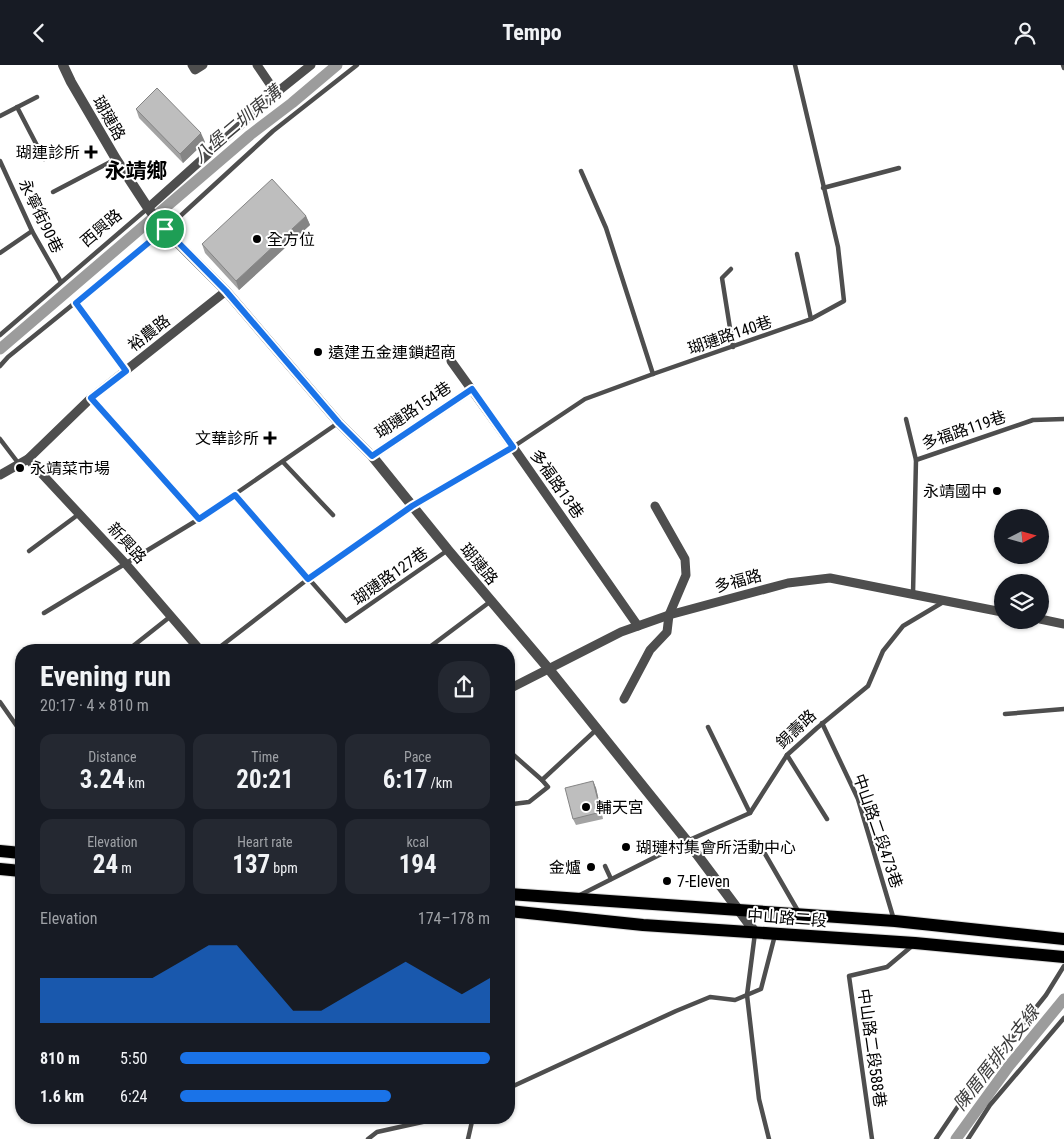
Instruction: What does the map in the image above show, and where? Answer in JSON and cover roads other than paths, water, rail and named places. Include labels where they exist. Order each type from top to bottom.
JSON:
[{"type":"main road","points":[[0,851],[15,852]]},
{"type":"main road","points":[[0,869],[15,870]]},
{"type":"main road","name":"中山路二段","points":[[515,894],[895,921],[1064,939]]},
{"type":"main road","name":"中山路二段","points":[[515,912],[643,925],[916,943],[1064,957]]},
{"type":"street","name":"瑚璉路","points":[[63,65],[116,159],[165,229],[226,291],[339,423],[372,456],[490,601],[548,668],[687,841],[755,932]]},
{"type":"street","points":[[194,68],[203,65]]},
{"type":"street","points":[[257,65],[276,93]]},
{"type":"street","name":"西興路","points":[[149,208],[276,93],[311,65]]},
{"type":"street","name":"裕農路","points":[[0,475],[28,459],[91,398],[226,291]]},
{"type":"street","name":"多福路13巷","points":[[451,361],[638,626]]},
{"type":"street","name":"瑚璉路154巷","points":[[372,456],[472,389]]},
{"type":"street","name":"新興路","points":[[28,459],[125,563],[195,644]]},
{"type":"street","points":[[624,699],[650,650],[667,632],[669,615],[686,575],[685,559],[655,506]]},
{"type":"street","name":"多福路","points":[[548,668],[621,632],[669,615],[788,583],[830,578],[946,600]]},
{"type":"street","points":[[946,600],[994,610]]},
{"type":"street","points":[[1049,621],[1064,624]]},
{"type":"street","points":[[515,686],[548,668]]},
{"type":"lane","points":[[0,366],[8,357],[165,229],[273,131],[357,65]]},
{"type":"lane","name":"瑚璉路140巷","points":[[224,644],[308,579],[412,506],[513,447],[586,399],[811,319],[844,301],[838,247],[795,65]]},
{"type":"lane","points":[[0,116],[37,97]]},
{"type":"lane","points":[[17,107],[44,159]]},
{"type":"lane","points":[[53,192],[116,159]]},
{"type":"lane","name":"永寧街90巷","points":[[0,161],[32,231],[61,282]]},
{"type":"lane","points":[[823,187],[899,168]]},
{"type":"lane","points":[[581,171],[606,229],[654,374]]},
{"type":"lane","name":"西興路","points":[[0,335],[149,208]]},
{"type":"lane","points":[[0,253],[32,231]]},
{"type":"lane","points":[[797,254],[811,319]]},
{"type":"lane","points":[[731,269],[722,278],[734,347]]},
{"type":"lane","points":[[76,303],[126,371]]},
{"type":"lane","points":[[91,398],[199,519]]},
{"type":"lane","points":[[906,419],[916,460]]},
{"type":"lane","name":"多福路119巷","points":[[912,594],[916,460],[1033,420],[1064,419]]},
{"type":"lane","points":[[44,613],[199,519],[339,423]]},
{"type":"lane","points":[[0,439],[19,464]]},
{"type":"lane","points":[[283,462],[333,515]]},
{"type":"lane","points":[[235,495],[308,579]]},
{"type":"lane","points":[[29,551],[79,513]]},
{"type":"lane","name":"瑚璉路127巷","points":[[308,579],[346,621],[448,550]]},
{"type":"lane","name":"錫壽路","points":[[750,813],[787,755],[822,723],[868,686],[883,651],[903,626],[946,600]]},
{"type":"lane","points":[[434,644],[490,601]]},
{"type":"lane","points":[[136,644],[171,616]]},
{"type":"lane","points":[[0,702],[15,723]]},
{"type":"lane","points":[[1006,714],[1064,709]]},
{"type":"lane","name":"中山路二段473巷","points":[[822,723],[858,799],[895,921]]},
{"type":"lane","points":[[572,899],[687,841],[750,813],[708,727]]},
{"type":"lane","points":[[542,780],[597,729]]},
{"type":"lane","points":[[787,755],[827,819]]},
{"type":"lane","points":[[515,756],[548,787],[529,801],[515,804]]},
{"type":"lane","points":[[761,847],[800,915]]},
{"type":"lane","points":[[605,866],[611,879]]},
{"type":"lane","points":[[755,932],[747,995],[759,1099],[769,1139]]},
{"type":"lane","points":[[515,1085],[684,1007],[710,997],[735,1000],[760,989],[775,933]]},
{"type":"lane","name":"中山路二段588巷","points":[[872,1139],[849,976],[887,967],[916,943]]},
{"type":"lane","points":[[936,1139],[962,1099],[1046,995],[1064,966]]},
{"type":"lane","points":[[968,1139],[990,1105],[1064,1018]]},
{"type":"lane","points":[[368,1139],[377,1131],[411,1124]]},
{"type":"lane","points":[[468,1139],[471,1124]]},
{"type":"waterway","name":"八堡二圳東溝","points":[[0,349],[250,135],[337,65]]},
{"type":"waterway","name":"陳厝厝排水支線","points":[[956,1139],[1009,1066],[1064,999]]},
{"type":"place","name":"瑚連診所","points":[[91,152]]},
{"type":"place","name":"全方位","points":[[257,239]]},
{"type":"place","name":"遠建五金連鎖超商","points":[[318,352]]},
{"type":"place","name":"文華診所","points":[[270,438]]},
{"type":"place","name":"永靖菜市場","points":[[20,468]]},
{"type":"place","name":"永靖國中","points":[[997,491]]},
{"type":"place","name":"輔天宮","points":[[586,807]]},
{"type":"place","name":"瑚璉村集會所活動中心","points":[[626,847]]},
{"type":"place","name":"金爐","points":[[591,867]]},
{"type":"place","name":"7-Eleven","points":[[667,881]]},
{"type":"district","name":"永靖鄉","points":[[136,171]]}]
